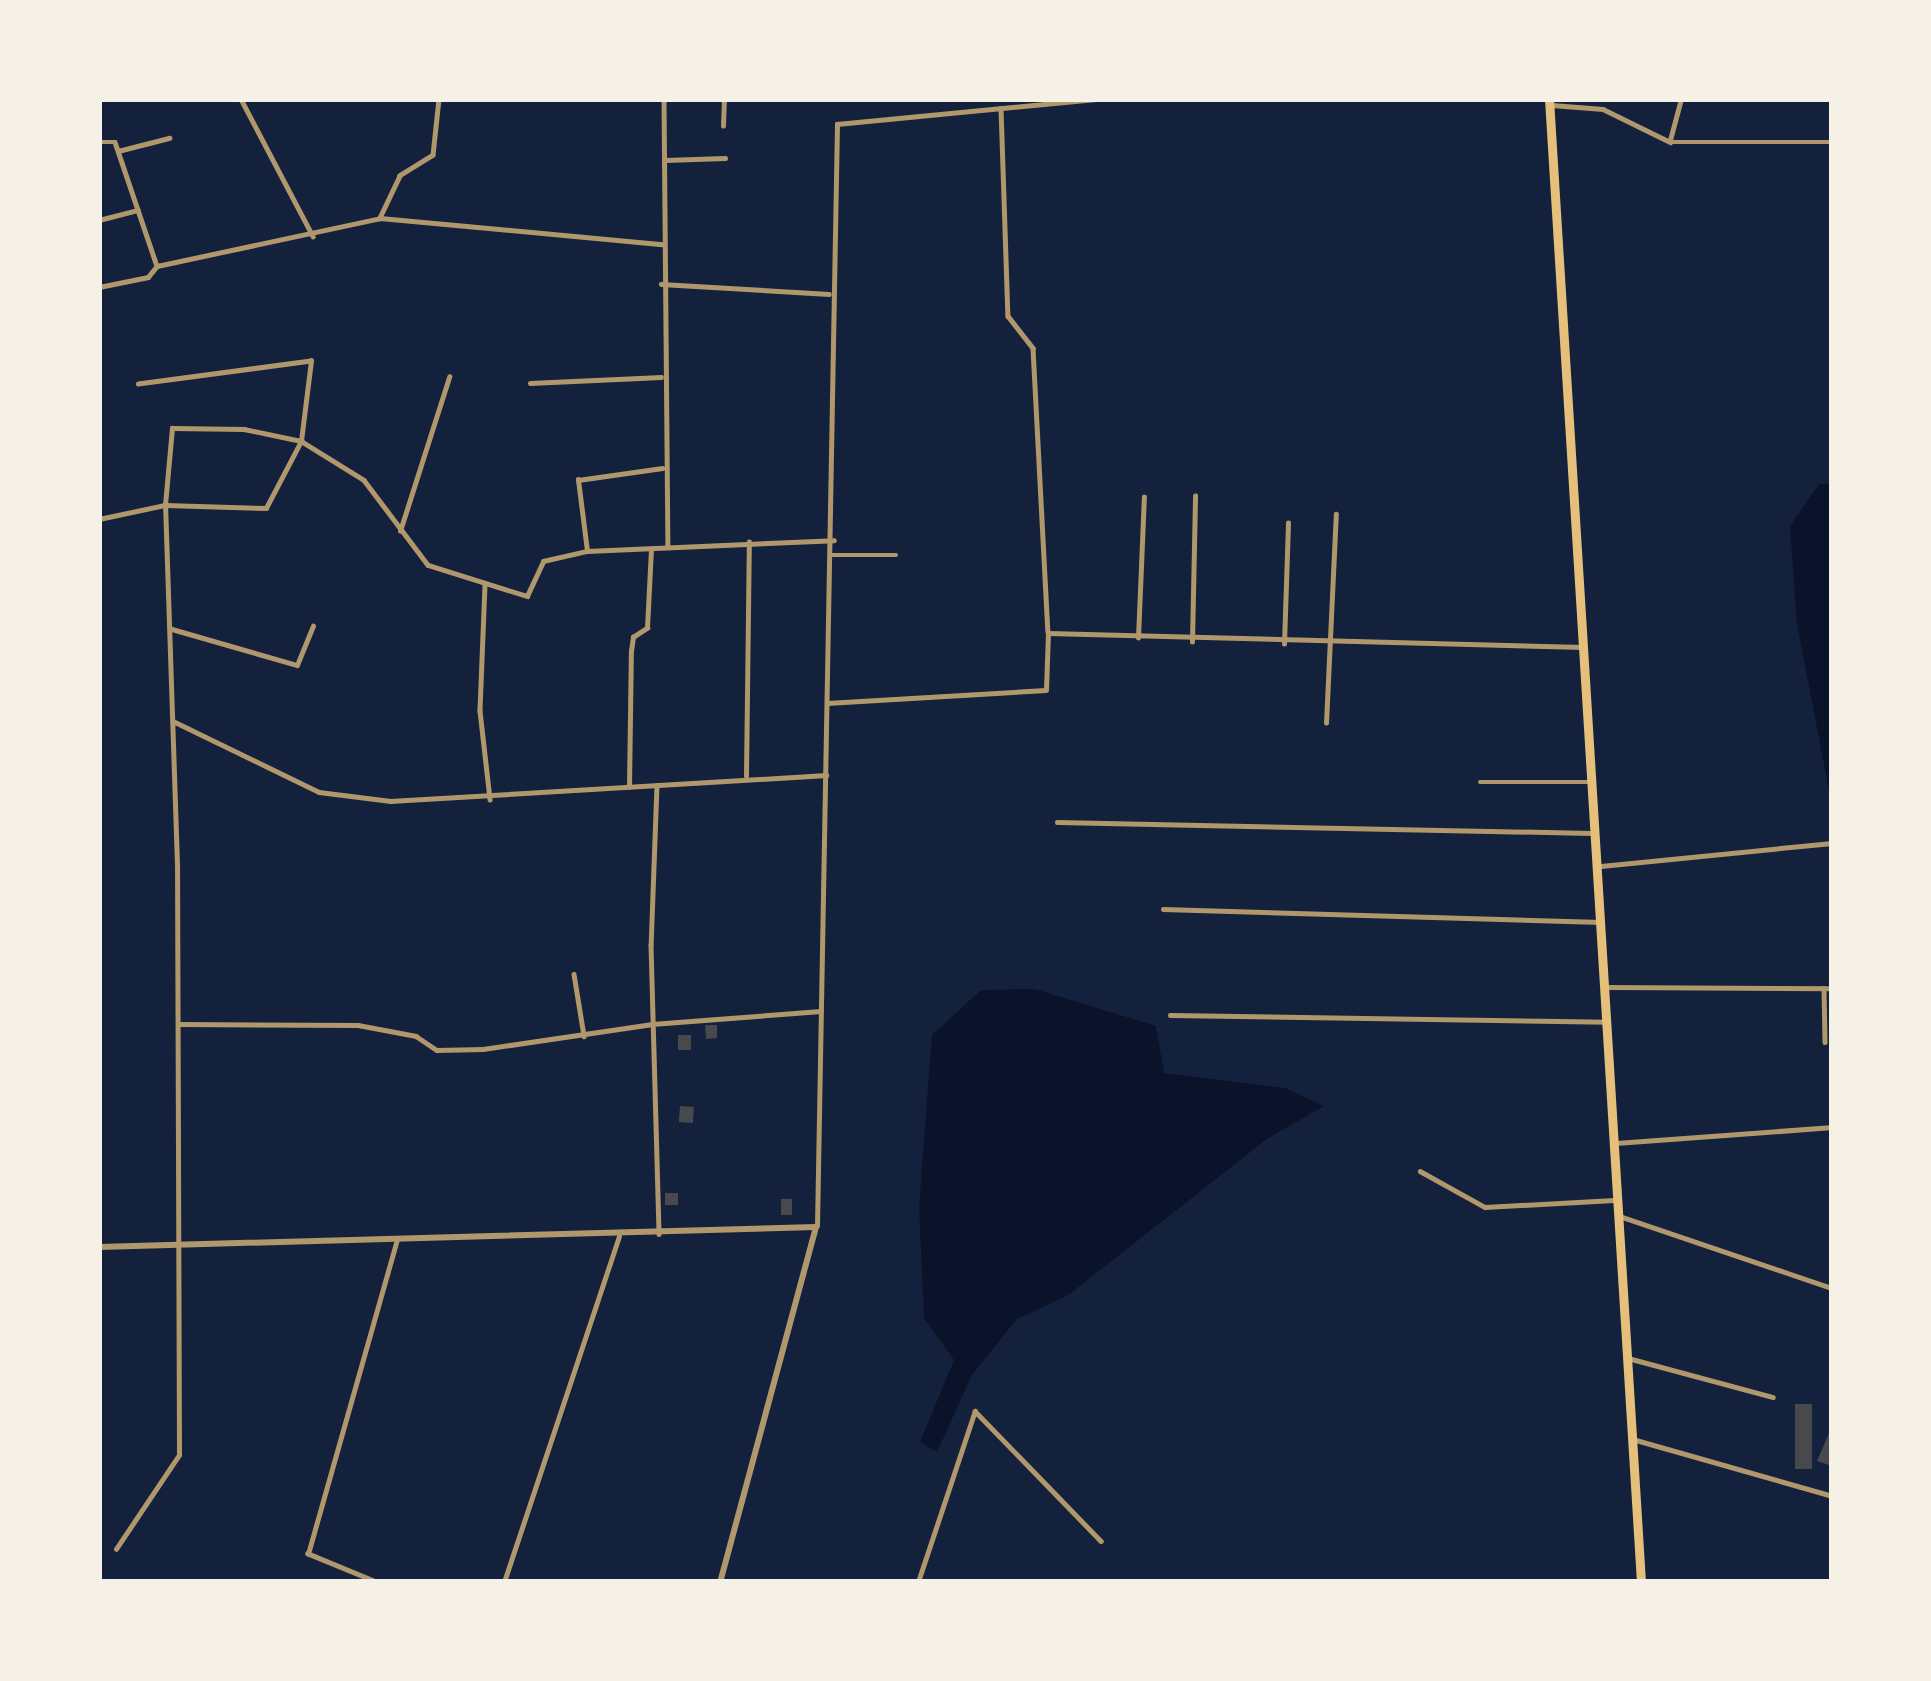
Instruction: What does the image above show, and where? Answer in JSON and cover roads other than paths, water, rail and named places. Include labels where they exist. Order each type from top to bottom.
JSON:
[{"type":"highway","points":[[1549,102],[1601,866],[1612,1143],[1641,1582]]},
{"type":"street","points":[[241,99],[313,236]]},
{"type":"street","points":[[380,218],[400,176],[433,155],[439,99]]},
{"type":"street","points":[[664,99],[661,377],[668,548]]},
{"type":"street","points":[[723,126],[724,99]]},
{"type":"street","points":[[720,1582],[817,1227],[826,703],[834,540],[830,294],[837,124],[1096,99]]},
{"type":"street","points":[[1670,142],[1681,99]]},
{"type":"street","points":[[1549,102],[1603,109],[1670,142],[1832,142]]},
{"type":"street","points":[[826,703],[1046,690],[1048,633],[1033,348],[1008,316],[1001,108]]},
{"type":"street","points":[[118,151],[169,138]]},
{"type":"street","points":[[99,142],[115,142],[157,266]]},
{"type":"street","points":[[663,160],[725,158]]},
{"type":"street","points":[[99,220],[138,210]]},
{"type":"street","points":[[99,287],[148,277],[157,266],[380,218],[662,244]]},
{"type":"street","points":[[661,284],[830,294]]},
{"type":"street","points":[[99,519],[165,505],[266,508],[301,441],[311,361],[139,385]]},
{"type":"street","points":[[400,531],[449,377]]},
{"type":"street","points":[[530,383],[661,377]]},
{"type":"street","points":[[116,1549],[179,1455],[178,1024],[165,505],[172,428],[244,429],[301,441],[364,480],[428,565],[527,596],[543,561],[586,551],[834,540]]},
{"type":"street","points":[[586,551],[578,480],[662,468]]},
{"type":"street","points":[[1192,642],[1195,496]]},
{"type":"street","points":[[1138,638],[1144,497]]},
{"type":"street","points":[[1326,723],[1336,514]]},
{"type":"street","points":[[1284,644],[1288,523]]},
{"type":"street","points":[[746,777],[749,542]]},
{"type":"street","points":[[629,787],[631,651],[633,637],[647,628],[651,549]]},
{"type":"street","points":[[833,555],[896,555]]},
{"type":"street","points":[[485,585],[480,712],[490,799]]},
{"type":"street","points":[[171,625],[297,665],[313,626]]},
{"type":"street","points":[[1048,633],[1333,646],[1584,647]]},
{"type":"street","points":[[173,721],[319,792],[390,801],[490,799],[746,777],[826,775]]},
{"type":"street","points":[[1480,782],[1594,782]]},
{"type":"street","points":[[657,785],[652,1024],[659,1234]]},
{"type":"street","points":[[1057,822],[1598,833]]},
{"type":"street","points":[[1601,866],[1832,843]]},
{"type":"street","points":[[1163,909],[1604,922]]},
{"type":"street","points":[[574,974],[584,1036]]},
{"type":"street","points":[[1608,987],[1828,988],[1826,1042]]},
{"type":"street","points":[[178,1024],[358,1025],[416,1036],[437,1050],[584,1036],[652,1024],[820,1011]]},
{"type":"street","points":[[1170,1015],[1607,1022]]},
{"type":"street","points":[[1612,1143],[1832,1127]]},
{"type":"street","points":[[1420,1171],[1485,1207],[1616,1200]]},
{"type":"street","points":[[1617,1215],[1832,1288]]},
{"type":"street","points":[[99,1246],[620,1238],[817,1227]]},
{"type":"street","points":[[504,1582],[620,1238]]},
{"type":"street","points":[[376,1582],[308,1554],[397,1240]]},
{"type":"street","points":[[1626,1358],[1773,1396]]},
{"type":"street","points":[[917,1582],[975,1411],[1101,1541]]},
{"type":"street","points":[[1631,1438],[1832,1496]]},
{"type":"water","points":[[1819,484],[1832,484],[1832,806],[1797,624],[1790,526]]},
{"type":"water","points":[[1035,989],[1156,1026],[1164,1073],[1285,1088],[1324,1106],[1267,1139],[1067,1296],[1017,1319],[972,1375],[937,1452],[920,1442],[954,1360],[924,1318],[919,1207],[932,1035],[981,990]]}]
